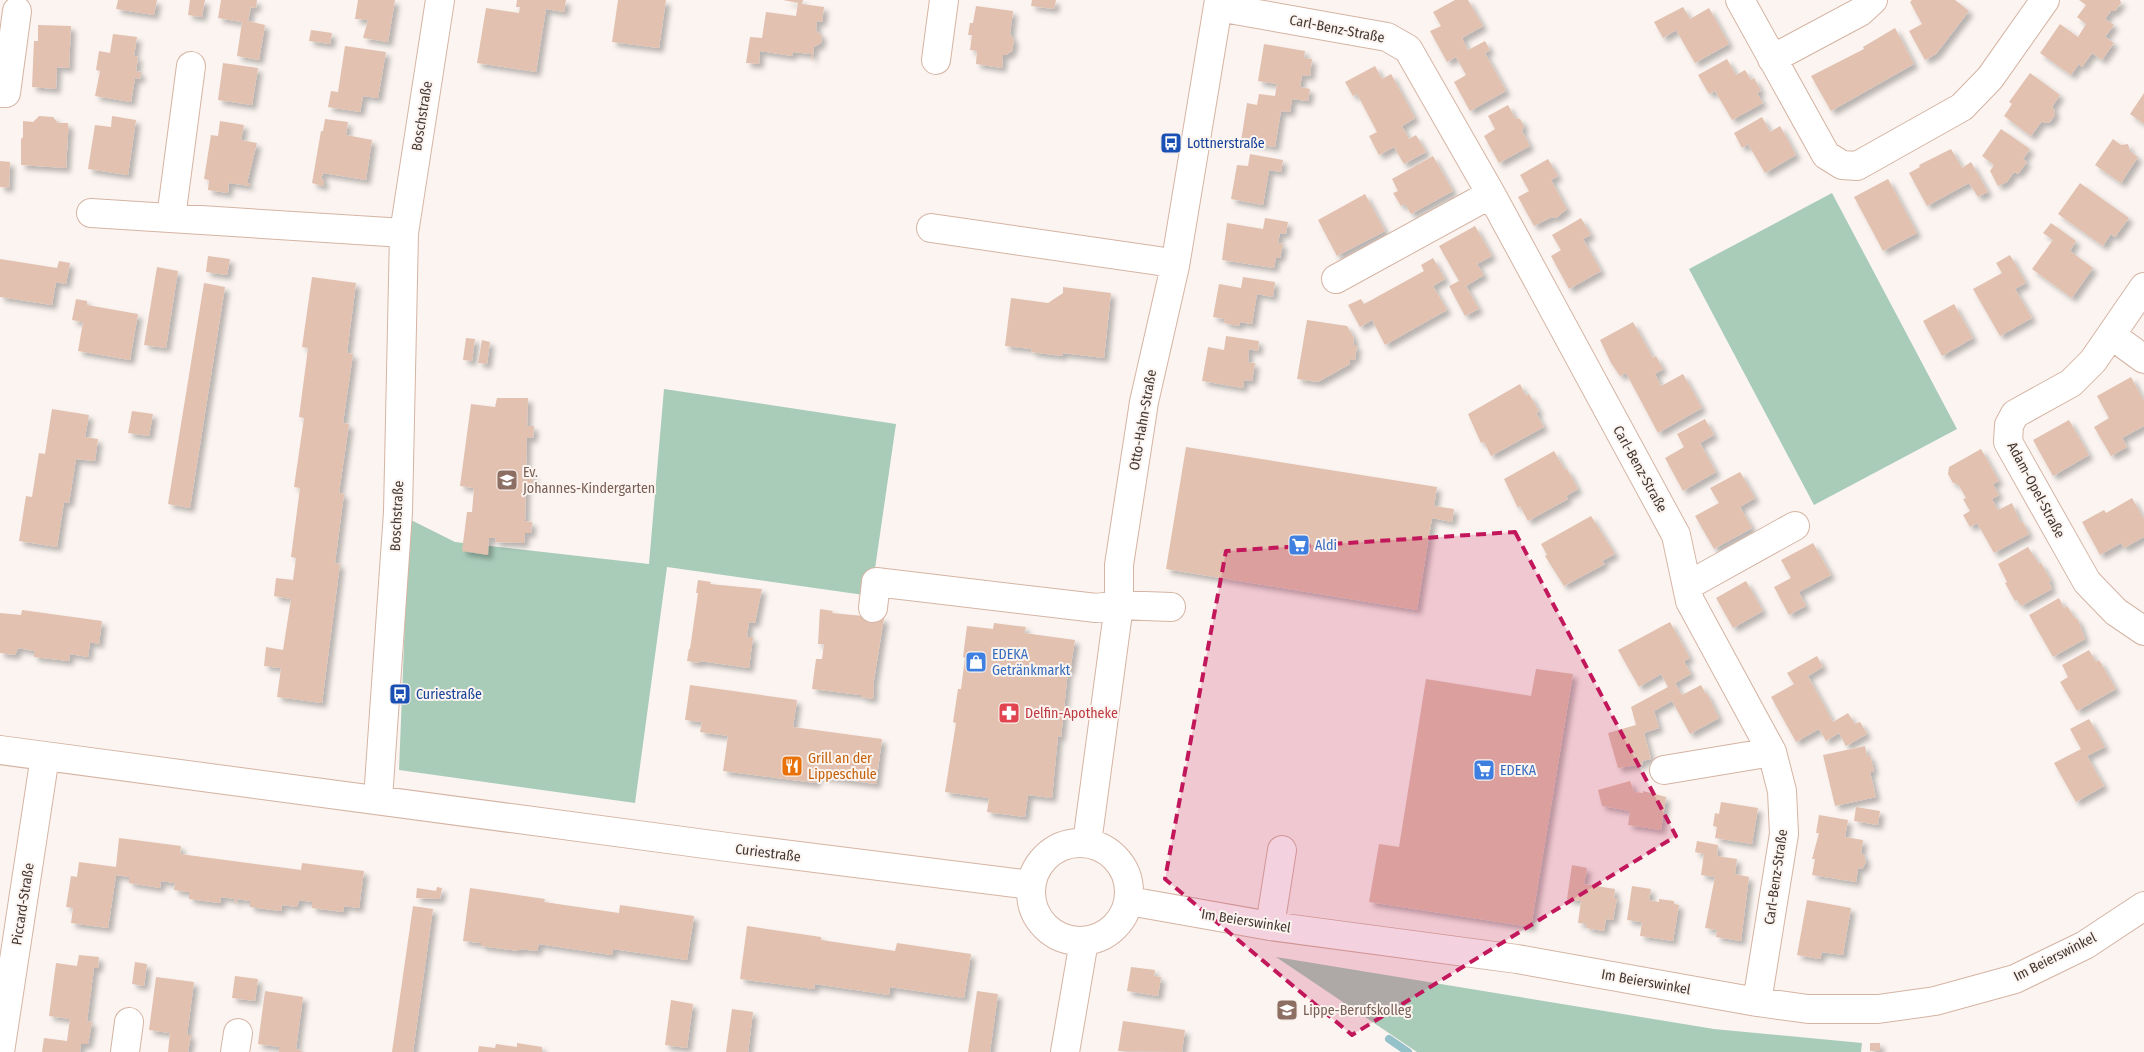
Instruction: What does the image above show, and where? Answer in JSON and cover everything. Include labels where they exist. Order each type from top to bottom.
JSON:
[{"type":"street","name":"Boschstraße","points":[[378,799],[398,512],[404,233],[440,0]]},
{"type":"street","points":[[936,60],[944,0]]},
{"type":"street","points":[[1740,0],[1826,155],[1842,165],[1857,166],[1962,107],[1990,78],[2045,0]]},
{"type":"street","points":[[1772,59],[1860,12],[1873,0]]},
{"type":"street","name":"Carl-Benz-Straße","points":[[1219,4],[1387,37],[1408,49],[1491,194],[1676,535],[1690,601],[1772,752],[1782,791],[1784,834],[1757,1002]]},
{"type":"street","name":"Otto-Hahn-Straße","points":[[1087,842],[1119,605],[1119,566],[1144,402],[1175,266],[1219,4]]},
{"type":"street","points":[[0,93],[6,93],[17,11]]},
{"type":"street","points":[[170,218],[191,66]]},
{"type":"street","points":[[1336,279],[1491,194]]},
{"type":"street","points":[[91,213],[404,233]]},
{"type":"street","points":[[931,228],[1159,261],[1175,266]]},
{"type":"street","name":"Adam-Opel-Straße","points":[[2144,287],[2093,362],[2071,382],[2015,414],[2009,425],[2008,442],[2087,582],[2116,612],[2144,631]]},
{"type":"street","points":[[2111,335],[2144,359]]},
{"type":"street","points":[[1687,586],[1795,526]]},
{"type":"street","points":[[873,608],[876,582],[1096,608],[1119,605],[1172,607]]},
{"type":"street","name":"Curiestraße","points":[[0,750],[1031,886]]},
{"type":"street","points":[[1664,770],[1772,752]]},
{"type":"street","name":"Piccard-Straße","points":[[0,1052],[46,756]]},
{"type":"street","points":[[1087,842],[1101,847],[1114,856],[1124,868],[1129,882],[1130,901],[1120,922],[1110,931],[1098,938],[1084,941],[1070,940],[1056,935],[1044,926],[1036,914],[1031,886],[1036,870],[1044,858],[1057,848],[1072,843],[1087,842]]},
{"type":"street","points":[[1270,926],[1282,850]]},
{"type":"street","name":"Im Beierswinkel","points":[[1130,901],[1270,926],[1517,959],[1757,1002],[1808,1009],[1878,1009],[1934,1001],[2015,979],[2085,945],[2144,906]]},
{"type":"street","points":[[1065,1052],[1084,941]]},
{"type":"street","points":[[125,1052],[129,1022]]},
{"type":"highlighted area","points":[[1515,532],[1676,836],[1352,1035],[1165,879],[1226,551]]},
{"type":"green space","points":[[1832,193],[1957,429],[1814,505],[1689,269]]},
{"type":"green space","points":[[664,389],[896,424],[871,596],[667,567],[635,803],[399,770],[409,519],[455,542],[649,564]]},
{"type":"green space","points":[[1276,957],[1714,1029],[1862,1043],[1861,1052],[1417,1052]]},
{"type":"building","points":[[118,0],[157,0],[154,15],[116,9]]},
{"type":"building","points":[[190,0],[205,0],[202,17],[188,15]]},
{"type":"building","points":[[221,0],[257,0],[256,8],[251,7],[248,21],[265,25],[259,60],[237,56],[242,22],[218,18]]},
{"type":"building","points":[[358,0],[395,0],[388,42],[363,38],[368,20],[355,19]]},
{"type":"building","points":[[517,0],[566,0],[564,12],[546,9],[536,72],[477,63],[486,8],[519,13],[520,7],[516,7]]},
{"type":"building","points":[[618,0],[666,0],[659,48],[612,42]]},
{"type":"building","points":[[783,0],[803,0],[802,4],[824,7],[822,22],[817,21],[816,30],[822,36],[821,43],[814,47],[812,63],[811,54],[793,52],[792,56],[760,51],[759,64],[746,63],[750,37],[762,38],[766,12],[796,16],[798,3]]},
{"type":"building","points":[[1032,0],[1056,0],[1054,9],[1031,6]]},
{"type":"building","points":[[1455,0],[1468,0],[1483,26],[1462,38],[1468,50],[1485,41],[1490,50],[1485,53],[1506,91],[1470,111],[1454,82],[1466,75],[1456,57],[1447,62],[1430,31],[1441,26],[1433,12]]},
{"type":"building","points":[[1912,0],[1955,0],[1969,11],[1936,54],[1925,60],[1909,31],[1922,24],[1910,2]]},
{"type":"building","points":[[2079,0],[2120,0],[2121,3],[2105,19],[2114,25],[2105,37],[2114,43],[2102,60],[2092,53],[2082,67],[2079,64],[2071,75],[2040,53],[2060,24],[2078,37],[2086,24],[2077,17],[2086,5]]},
{"type":"building","points":[[976,6],[1013,11],[1010,34],[1014,40],[1012,51],[1003,55],[1002,68],[976,64],[977,51],[970,50],[972,35],[968,35],[970,23],[973,23]]},
{"type":"building","points":[[1683,7],[1690,19],[1709,8],[1729,44],[1695,63],[1676,30],[1663,38],[1654,22]]},
{"type":"building","points":[[38,25],[71,26],[69,68],[57,67],[56,89],[32,87],[34,41],[38,41]]},
{"type":"building","points":[[1895,28],[1914,64],[1831,111],[1811,76],[1864,49],[1863,47]]},
{"type":"building","points":[[311,30],[332,33],[330,44],[309,41]]},
{"type":"building","points":[[113,34],[137,37],[134,56],[138,57],[136,71],[141,72],[140,79],[135,78],[131,102],[95,96],[100,71],[96,70],[99,51],[110,53]]},
{"type":"building","points":[[1264,44],[1305,51],[1304,58],[1312,59],[1310,76],[1302,75],[1300,87],[1310,89],[1308,101],[1292,99],[1290,112],[1281,111],[1275,147],[1241,141],[1247,103],[1257,105],[1259,94],[1275,96],[1277,84],[1258,81]]},
{"type":"building","points":[[345,46],[386,52],[378,98],[363,96],[360,112],[328,107],[331,91],[338,92]]},
{"type":"building","points":[[1727,59],[1736,75],[1745,70],[1751,80],[1754,78],[1761,91],[1757,93],[1763,103],[1732,120],[1715,91],[1709,94],[1698,75]]},
{"type":"building","points":[[223,63],[258,68],[252,105],[218,100]]},
{"type":"building","points":[[1375,66],[1382,79],[1391,74],[1415,118],[1402,126],[1409,139],[1416,135],[1426,152],[1404,164],[1394,147],[1379,155],[1369,136],[1377,132],[1357,94],[1353,96],[1345,82]]},
{"type":"building","points":[[2030,73],[2060,95],[2052,107],[2055,115],[2050,122],[2044,123],[2042,121],[2031,136],[2004,116],[2012,104],[2009,102]]},
{"type":"building","points":[[2144,93],[2144,124],[2130,114]]},
{"type":"building","points":[[1508,105],[1515,118],[1520,119],[1524,126],[1522,131],[1530,146],[1499,163],[1484,136],[1495,129],[1488,116]]},
{"type":"building","points":[[39,116],[53,117],[58,123],[68,123],[66,168],[21,165],[23,121],[33,122]]},
{"type":"building","points":[[112,116],[136,120],[128,175],[88,169],[95,125],[111,127]]},
{"type":"building","points":[[1762,117],[1770,132],[1780,126],[1796,155],[1765,173],[1748,144],[1742,148],[1734,133]]},
{"type":"building","points":[[325,119],[348,122],[346,135],[372,140],[366,180],[323,173],[321,179],[324,179],[324,185],[312,183],[321,131],[323,131]]},
{"type":"building","points":[[220,121],[244,125],[241,140],[257,143],[247,183],[250,186],[229,183],[228,193],[208,190],[209,180],[204,179],[211,135],[218,136]]},
{"type":"building","points":[[2001,129],[2030,149],[2023,159],[2027,162],[2018,174],[2014,172],[2007,182],[1998,186],[1990,171],[1994,165],[1982,156]]},
{"type":"building","points":[[2113,139],[2121,145],[2128,144],[2130,151],[2138,157],[2121,183],[2095,165]]},
{"type":"building","points":[[1951,149],[1962,168],[1971,162],[1988,192],[1978,197],[1969,183],[1927,206],[1909,173],[1920,167],[1919,165]]},
{"type":"building","points":[[1250,154],[1283,160],[1281,172],[1269,170],[1263,205],[1231,199],[1237,165],[1248,166]]},
{"type":"building","points":[[1433,156],[1453,191],[1411,214],[1405,204],[1401,206],[1393,193],[1398,191],[1392,179]]},
{"type":"building","points":[[1548,159],[1558,176],[1551,180],[1567,209],[1556,218],[1552,217],[1534,226],[1518,197],[1529,191],[1520,175]]},
{"type":"building","points":[[0,161],[10,162],[9,188],[0,187]]},
{"type":"building","points":[[1888,179],[1917,233],[1883,251],[1854,197]]},
{"type":"building","points":[[2080,183],[2129,218],[2115,237],[2111,234],[2103,246],[2058,214]]},
{"type":"building","points":[[1365,194],[1385,231],[1337,256],[1318,220]]},
{"type":"building","points":[[1265,218],[1288,222],[1286,234],[1280,233],[1278,243],[1283,244],[1280,258],[1276,257],[1274,268],[1222,260],[1227,223],[1263,229]]},
{"type":"building","points":[[1581,218],[1591,235],[1583,239],[1601,271],[1569,289],[1551,256],[1561,250],[1552,235]]},
{"type":"building","points":[[2051,223],[2076,241],[2070,251],[2093,268],[2072,298],[2032,269],[2053,240],[2043,233]]},
{"type":"building","points":[[1475,226],[1492,256],[1477,264],[1484,275],[1466,286],[1479,309],[1465,316],[1449,286],[1459,281],[1439,246]]},
{"type":"building","points":[[2010,255],[2026,283],[2015,289],[2032,318],[2000,336],[1973,289],[2002,273],[1996,263]]},
{"type":"building","points":[[208,256],[230,259],[227,275],[206,272]]},
{"type":"building","points":[[1433,258],[1445,279],[1433,286],[1447,310],[1385,345],[1372,320],[1360,327],[1348,305],[1361,299],[1364,304],[1424,271],[1421,265]]},
{"type":"building","points":[[0,259],[57,268],[59,261],[70,263],[66,284],[56,282],[52,305],[0,297]]},
{"type":"building","points":[[157,267],[178,271],[166,348],[144,345]]},
{"type":"building","points":[[312,277],[356,283],[347,353],[353,354],[343,423],[349,424],[339,493],[344,494],[335,563],[340,564],[322,703],[277,697],[281,668],[264,666],[266,647],[283,650],[291,599],[274,596],[276,578],[293,580],[296,558],[291,557],[300,488],[294,487],[304,418],[299,417],[308,348],[302,347]]},
{"type":"building","points":[[1243,277],[1275,282],[1273,297],[1257,294],[1252,324],[1240,322],[1239,326],[1224,323],[1225,319],[1213,317],[1219,284],[1241,288]]},
{"type":"building","points":[[204,283],[225,287],[190,508],[168,504]]},
{"type":"building","points":[[1063,287],[1111,293],[1104,358],[1063,353],[1062,356],[1031,352],[1032,349],[1005,346],[1011,298],[1048,303],[1063,293]]},
{"type":"building","points":[[76,299],[87,301],[87,305],[138,314],[130,360],[78,351],[83,322],[72,320]]},
{"type":"building","points":[[1954,304],[1973,338],[1942,356],[1923,321]]},
{"type":"building","points":[[1307,320],[1347,326],[1354,338],[1353,345],[1357,345],[1355,360],[1350,359],[1350,364],[1318,382],[1297,379]]},
{"type":"building","points":[[1633,322],[1653,358],[1656,356],[1663,369],[1655,374],[1661,386],[1683,374],[1702,408],[1658,433],[1626,373],[1620,376],[1611,363],[1600,340]]},
{"type":"building","points":[[1226,336],[1259,341],[1258,351],[1249,349],[1248,362],[1255,363],[1252,381],[1244,380],[1243,388],[1202,381],[1208,347],[1224,350]]},
{"type":"building","points":[[466,338],[475,339],[472,361],[463,360]]},
{"type":"building","points":[[482,340],[490,342],[487,364],[478,363]]},
{"type":"building","points":[[2131,377],[2144,401],[2144,426],[2122,438],[2127,447],[2111,456],[2094,427],[2109,418],[2097,396]]},
{"type":"building","points":[[1520,384],[1526,396],[1529,394],[1539,411],[1536,413],[1544,427],[1491,456],[1484,442],[1481,443],[1468,414]]},
{"type":"building","name":"Ev. Johannes-Kindergarten","points":[[497,398],[528,398],[527,426],[534,426],[533,438],[527,438],[526,474],[533,474],[532,486],[526,486],[525,521],[532,522],[531,533],[525,533],[524,543],[495,542],[496,538],[489,538],[488,555],[462,551],[467,512],[472,512],[474,488],[460,486],[471,404],[495,407]]},
{"type":"building","points":[[52,409],[89,415],[85,437],[98,439],[95,461],[76,459],[69,503],[64,502],[57,547],[19,541],[26,496],[32,497],[39,453],[45,454]]},
{"type":"building","points":[[132,411],[153,414],[149,436],[128,433]]},
{"type":"building","points":[[1705,419],[1714,435],[1700,443],[1716,472],[1683,491],[1665,458],[1684,447],[1677,434]]},
{"type":"building","points":[[2069,420],[2089,455],[2053,476],[2033,440]]},
{"type":"building","name":"Aldi","points":[[1186,447],[1437,487],[1434,506],[1454,509],[1452,522],[1432,518],[1417,610],[1166,569]]},
{"type":"building","points":[[1981,449],[1999,481],[1993,484],[1999,495],[1992,499],[1998,510],[2012,503],[2020,522],[2022,521],[2029,534],[1994,553],[1977,523],[1970,527],[1963,515],[1970,511],[1963,499],[1966,498],[1958,484],[1953,483],[1948,474],[1949,467]]},
{"type":"building","points":[[1554,451],[1578,489],[1566,496],[1568,499],[1528,521],[1520,506],[1518,508],[1504,479]]},
{"type":"building","points":[[1740,472],[1755,498],[1740,507],[1752,528],[1714,549],[1695,516],[1719,503],[1710,488]]},
{"type":"building","points":[[2132,498],[2144,519],[2144,537],[2124,548],[2121,543],[2100,555],[2082,522],[2104,510],[2106,513]]},
{"type":"building","points":[[1591,516],[1615,554],[1602,561],[1605,564],[1564,586],[1545,556],[1547,555],[1541,544]]},
{"type":"building","points":[[1813,543],[1831,575],[1799,592],[1806,606],[1789,615],[1774,587],[1791,578],[1781,560]]},
{"type":"building","points":[[2028,547],[2039,564],[2041,563],[2051,581],[2049,582],[2052,589],[2021,606],[2017,600],[2015,601],[2005,583],[2007,582],[1998,564]]},
{"type":"building","points":[[698,580],[711,582],[710,584],[762,589],[755,623],[749,622],[747,637],[753,637],[749,668],[687,661],[698,593],[696,593]]},
{"type":"building","points":[[1746,581],[1763,611],[1733,628],[1716,598]]},
{"type":"building","points":[[2059,598],[2064,608],[2067,606],[2078,620],[2085,639],[2053,657],[2029,615]]},
{"type":"building","points":[[820,609],[833,611],[832,613],[884,618],[873,686],[873,699],[861,697],[861,695],[812,689],[816,659],[822,659],[824,644],[818,644]]},
{"type":"building","points":[[22,610],[102,621],[99,644],[90,642],[88,657],[70,654],[69,661],[34,657],[34,651],[18,648],[15,655],[0,653],[0,613],[21,615]]},
{"type":"building","points":[[1670,622],[1690,658],[1684,661],[1691,674],[1675,683],[1682,695],[1701,685],[1719,718],[1690,734],[1672,701],[1654,711],[1659,728],[1644,733],[1651,759],[1642,761],[1643,764],[1618,768],[1608,733],[1636,725],[1631,707],[1668,687],[1661,674],[1639,687],[1618,650]]},
{"type":"building","name":"Delfin-Apotheke","points":[[994,623],[1026,627],[1024,633],[1075,640],[1070,671],[1068,671],[1061,737],[1058,736],[1052,798],[1028,795],[1025,817],[987,812],[989,798],[945,792],[956,723],[953,722],[958,689],[961,689],[967,626],[993,629]]},
{"type":"building","points":[[2089,650],[2096,662],[2099,660],[2116,689],[2077,711],[2060,682],[2068,677],[2062,665]]},
{"type":"building","points":[[1817,656],[1823,667],[1808,676],[1833,722],[1848,713],[1855,724],[1860,722],[1867,734],[1846,746],[1839,733],[1826,741],[1819,729],[1796,742],[1771,697],[1794,684],[1787,673]]},
{"type":"building","name":"EDEKA","points":[[1536,669],[1573,674],[1531,927],[1369,902],[1379,844],[1399,847],[1426,679],[1531,696]]},
{"type":"building","points":[[690,685],[797,700],[793,727],[882,739],[876,784],[817,776],[816,783],[723,771],[728,736],[700,732],[702,722],[685,720]]},
{"type":"building","points":[[2089,719],[2105,747],[2087,756],[2104,786],[2076,802],[2054,763],[2081,749],[2070,729]]},
{"type":"building","points":[[1865,746],[1867,756],[1870,755],[1874,771],[1870,772],[1876,797],[1835,806],[1823,755]]},
{"type":"building","points":[[1630,781],[1634,792],[1643,793],[1643,791],[1666,797],[1661,830],[1628,825],[1630,811],[1602,806],[1598,790]]},
{"type":"building","points":[[1721,802],[1758,808],[1752,844],[1715,838],[1717,827],[1713,826],[1715,813],[1719,814]]},
{"type":"building","points":[[1856,807],[1880,811],[1878,825],[1854,821]]},
{"type":"building","points":[[1819,815],[1848,820],[1845,837],[1863,840],[1861,854],[1864,855],[1866,862],[1862,869],[1858,868],[1856,882],[1812,875],[1815,859],[1812,859],[1819,833],[1816,833]]},
{"type":"building","points":[[119,838],[181,846],[180,854],[301,870],[302,863],[364,871],[359,908],[344,906],[343,912],[312,908],[312,902],[299,900],[297,907],[282,905],[281,911],[250,907],[250,901],[237,899],[236,903],[234,903],[235,899],[221,897],[220,903],[189,899],[189,892],[174,890],[175,883],[161,881],[160,888],[129,883],[129,877],[116,875],[108,928],[71,923],[73,908],[66,907],[71,876],[77,877],[79,862],[116,867]]},
{"type":"building","points":[[1697,841],[1718,845],[1717,856],[1737,859],[1735,874],[1749,877],[1741,941],[1716,937],[1717,930],[1705,928],[1715,877],[1701,875],[1704,854],[1695,852]]},
{"type":"building","points":[[1572,865],[1587,868],[1584,884],[1615,889],[1614,898],[1617,898],[1613,920],[1606,919],[1604,931],[1586,928],[1587,924],[1578,923],[1581,901],[1567,899]]},
{"type":"building","points":[[1632,886],[1651,889],[1649,900],[1659,902],[1659,899],[1674,901],[1674,904],[1679,905],[1673,941],[1640,936],[1642,922],[1627,920]]},
{"type":"building","points":[[437,887],[442,888],[440,899],[416,898],[417,888],[436,891]]},
{"type":"building","points":[[470,888],[545,899],[544,902],[619,913],[620,905],[694,916],[687,960],[613,949],[612,955],[539,944],[537,951],[519,949],[519,951],[481,946],[481,943],[463,941]]},
{"type":"building","points":[[1807,900],[1851,908],[1843,955],[1822,952],[1820,959],[1797,955]]},
{"type":"building","points":[[413,906],[433,909],[413,1052],[392,1052]]},
{"type":"building","points":[[747,926],[895,951],[897,943],[971,954],[964,998],[890,987],[889,995],[815,984],[814,989],[740,979]]},
{"type":"building","points":[[79,955],[99,957],[98,968],[94,968],[87,1021],[92,1022],[88,1044],[81,1044],[80,1052],[42,1052],[44,1038],[67,1041],[70,1019],[49,1016],[56,963],[77,966]]},
{"type":"building","points":[[135,962],[147,964],[144,986],[132,984]]},
{"type":"building","points":[[1131,967],[1155,970],[1154,976],[1161,977],[1158,996],[1127,991]]},
{"type":"building","points":[[235,976],[258,979],[255,1001],[232,998]]},
{"type":"building","points":[[156,977],[194,982],[187,1035],[191,1035],[188,1052],[168,1052],[170,1033],[149,1030]]},
{"type":"building","points":[[265,991],[303,997],[296,1049],[301,1050],[301,1052],[279,1052],[279,1047],[258,1044]]},
{"type":"building","points":[[977,991],[998,994],[990,1052],[968,1052]]},
{"type":"building","points":[[671,1000],[693,1004],[687,1048],[665,1045]]},
{"type":"building","points":[[732,1009],[753,1012],[748,1052],[726,1052]]},
{"type":"building","points":[[1123,1021],[1185,1030],[1182,1052],[1118,1051]]},
{"type":"building","points":[[517,1043],[542,1047],[542,1052],[478,1052],[479,1046],[495,1048],[496,1044],[517,1047]]},
{"type":"building","points":[[1870,1043],[1880,1043],[1880,1051],[1870,1051]]},
{"type":"waterway","points":[[1389,1039],[1408,1052]]},
{"type":"place","name":"Lottnerstraße","points":[[1171,143]]},
{"type":"place","name":"Ev. Johannes-Kindergarten","points":[[507,480]]},
{"type":"place","name":"Aldi","points":[[1299,545]]},
{"type":"place","name":"EDEKA Getränkmarkt","points":[[976,662]]},
{"type":"place","name":"Curiestraße","points":[[400,694]]},
{"type":"place","name":"Delfin-Apotheke","points":[[1009,713]]},
{"type":"place","name":"Grill an der Lippeschule","points":[[792,766]]},
{"type":"place","name":"EDEKA","points":[[1484,770]]},
{"type":"place","name":"Lippe-Berufskolleg","points":[[1287,1010]]}]
